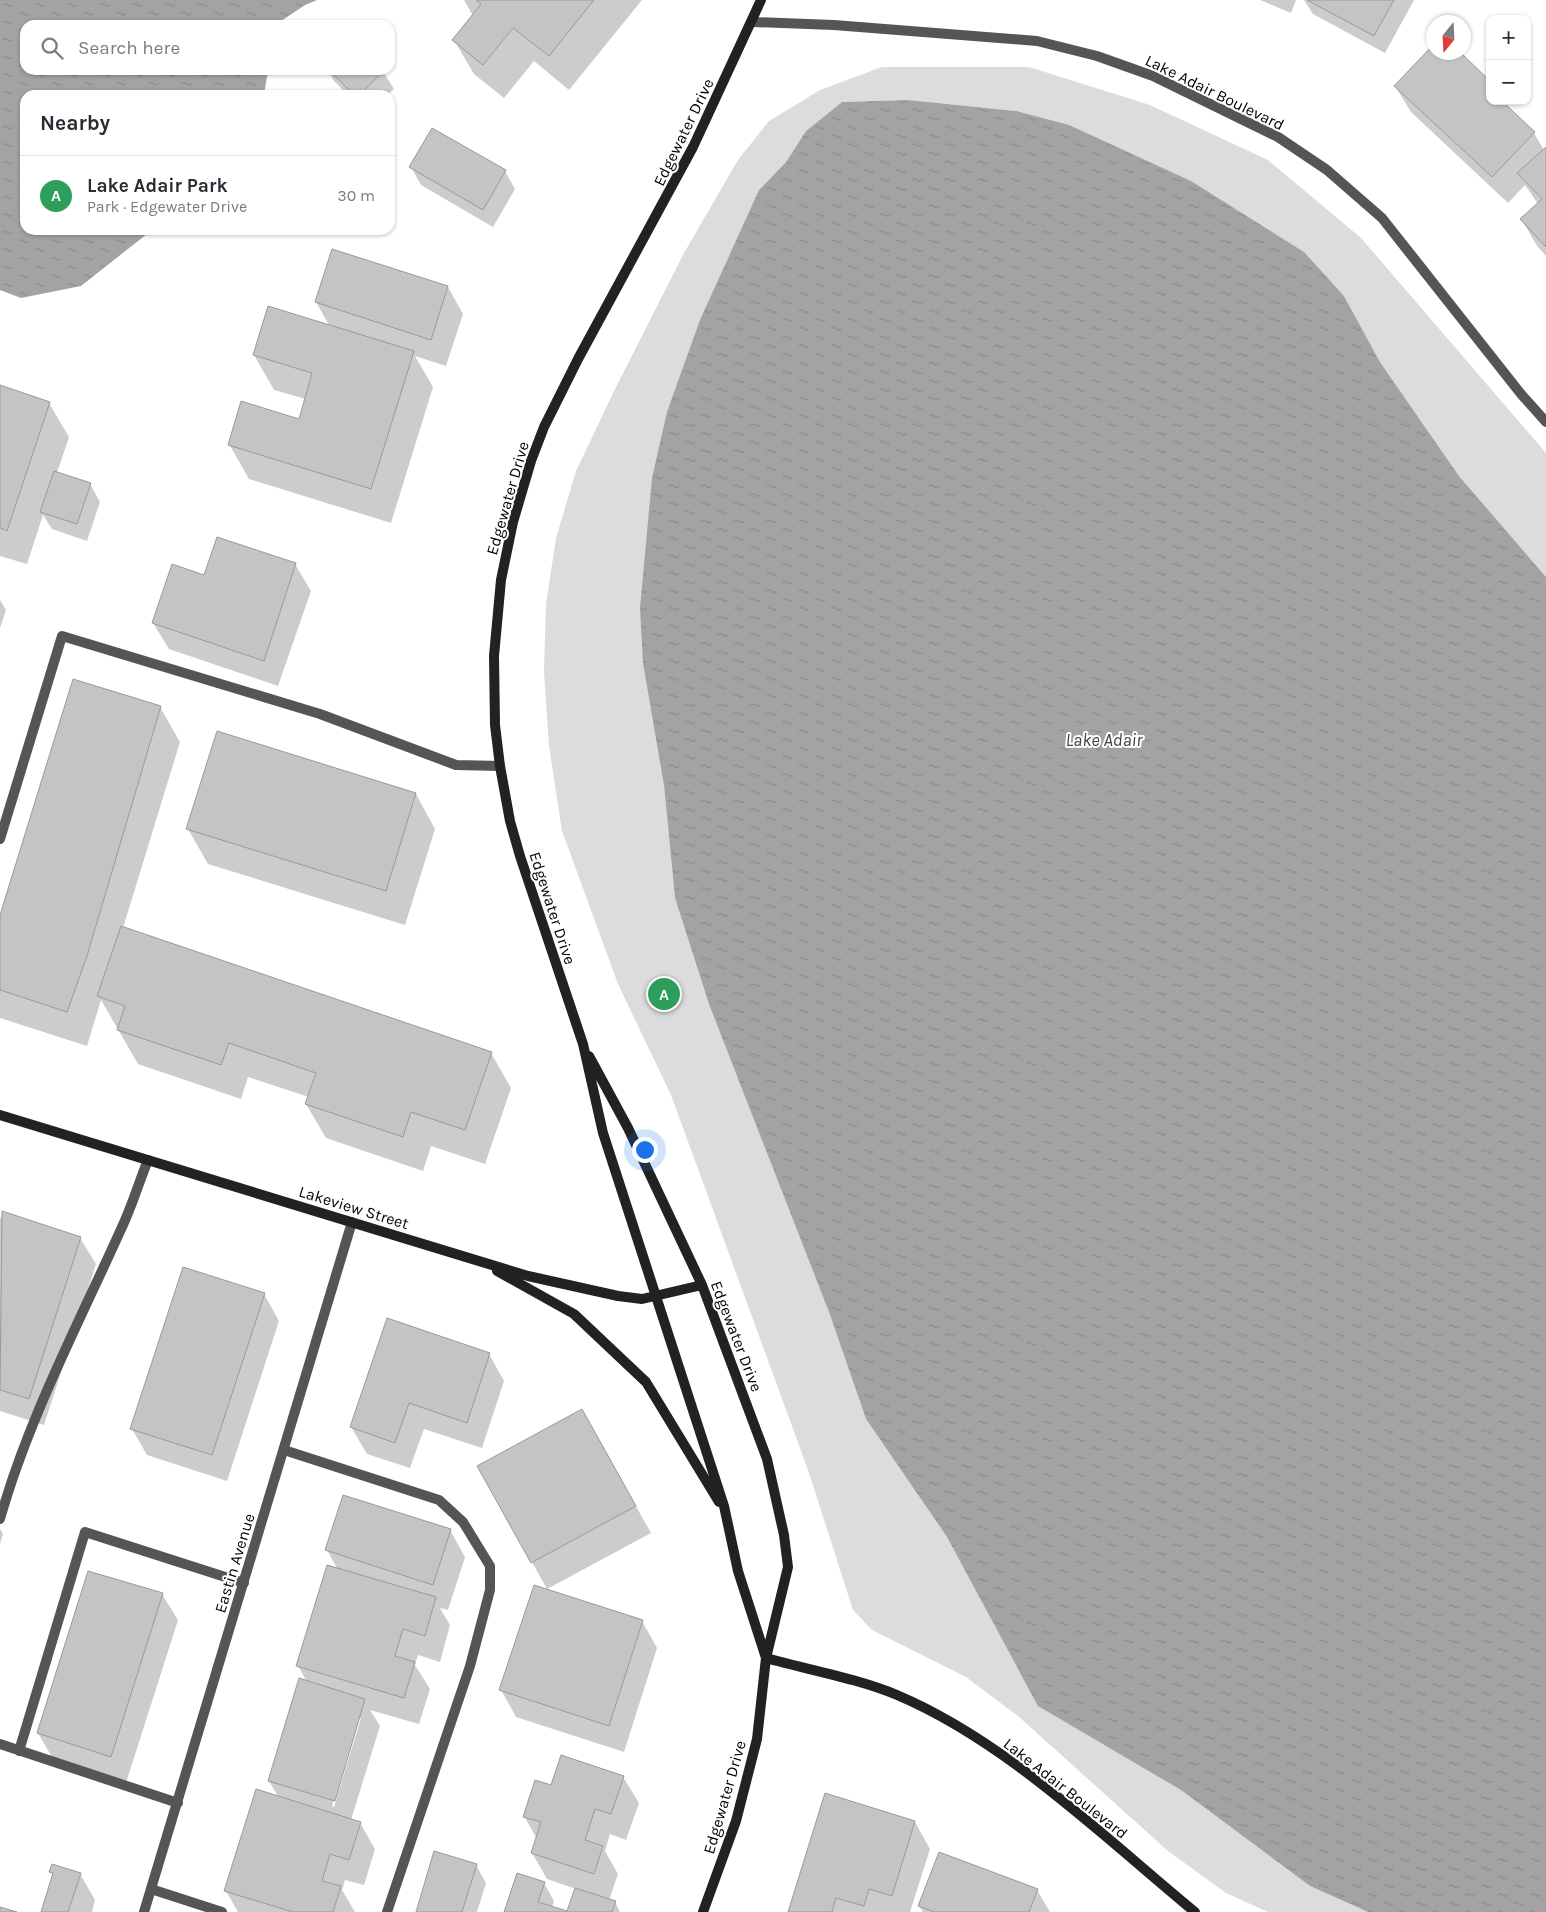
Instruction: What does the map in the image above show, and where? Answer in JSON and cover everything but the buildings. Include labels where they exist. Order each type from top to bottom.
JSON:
[{"type":"street","name":"Edgewater Drive","points":[[761,0],[689,155],[560,395],[531,461],[511,530],[496,620],[494,689],[500,766],[510,821],[583,1044],[603,1133],[658,1297],[726,1514],[738,1571],[766,1658]]},
{"type":"street","name":"Lake Adair Boulevard","points":[[752,22],[834,25],[1037,41],[1097,56],[1152,76],[1278,137],[1327,170],[1382,218],[1521,394],[1546,422]]},
{"type":"street","points":[[0,840],[62,636],[320,714],[456,766],[500,766]]},
{"type":"street","name":"Edgewater Drive","points":[[583,1044],[628,1128],[702,1285],[767,1459],[784,1534],[788,1567],[766,1658],[757,1739],[748,1782],[704,1912]]},
{"type":"street","name":"Lakeview Street","points":[[0,1115],[528,1276],[618,1296],[642,1299],[658,1297],[702,1285]]},
{"type":"street","points":[[0,1519],[14,1468],[90,1295],[123,1226],[148,1160]]},
{"type":"street","name":"Eastin Avenue","points":[[144,1912],[352,1222]]},
{"type":"street","points":[[478,1261],[574,1314],[646,1382],[726,1514]]},
{"type":"street","points":[[284,1450],[439,1500],[463,1522],[490,1566],[490,1590],[470,1666],[387,1912]]},
{"type":"street","points":[[19,1751],[85,1532],[244,1583]]},
{"type":"street","name":"Lake Adair Boulevard","points":[[766,1658],[878,1688],[922,1706],[1012,1760],[1195,1912]]},
{"type":"street","points":[[0,1744],[178,1803]]},
{"type":"street","points":[[151,1889],[222,1912]]},
{"type":"shaded area","points":[[882,67],[1029,67],[1150,105],[1268,160],[1361,238],[1546,453],[1546,577],[1459,476],[1380,362],[1344,296],[1016,111],[908,100],[842,102],[806,131],[786,162],[759,190],[664,785],[675,898],[829,1312],[866,1419],[947,1537],[1181,1790],[1310,1886],[1368,1912],[1268,1912],[1226,1893],[1168,1851],[1018,1716],[966,1677],[872,1630],[853,1610],[808,1470],[671,1095],[618,984],[562,831],[549,746],[544,672],[546,604],[556,538],[576,471],[684,253],[738,160],[769,121],[820,90]]},
{"type":"water","points":[[0,0],[317,0],[305,5],[282,20],[20,20],[20,75],[267,75],[265,90],[20,90],[20,235],[146,235],[81,286],[21,298],[0,290]]},
{"type":"water","name":"Lake Adair","points":[[908,100],[1016,111],[1069,125],[1191,181],[1304,252],[1344,296],[1380,362],[1459,476],[1546,577],[1546,1912],[1368,1912],[1310,1886],[1181,1790],[1038,1706],[947,1537],[866,1419],[829,1312],[709,1004],[675,898],[664,785],[643,663],[640,608],[652,478],[667,412],[700,320],[759,190],[786,162],[806,131],[842,102]]},
{"type":"place","name":"Lake Adair Park","points":[[664,994]]}]
